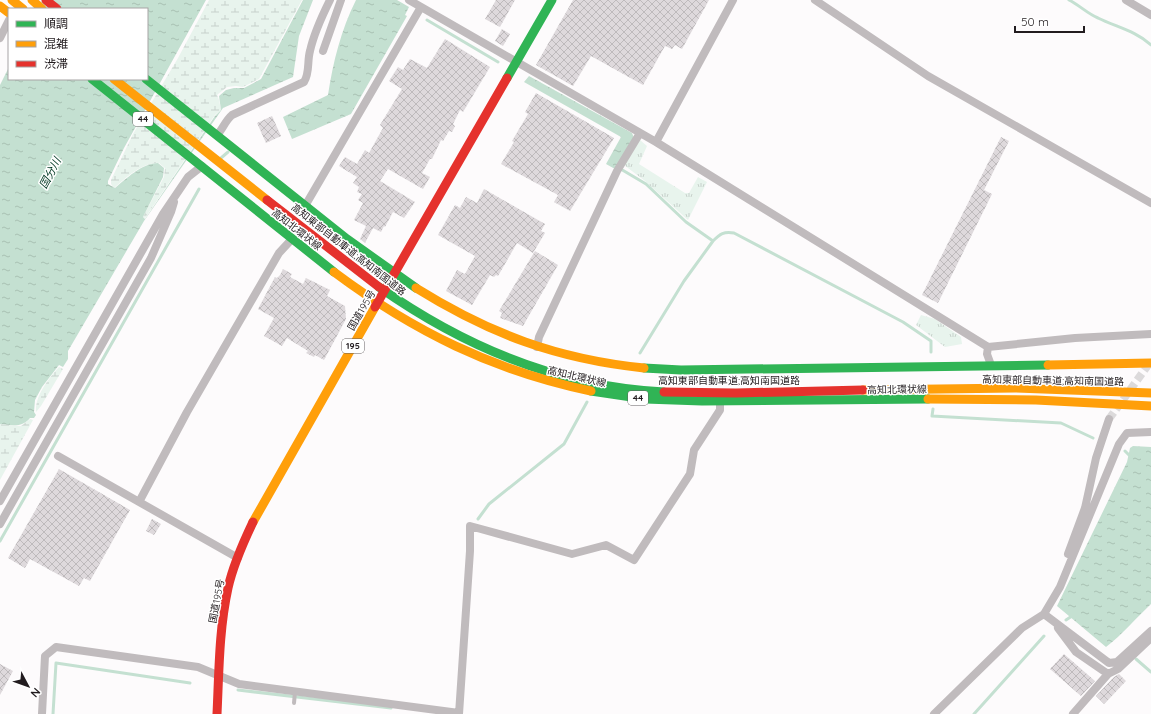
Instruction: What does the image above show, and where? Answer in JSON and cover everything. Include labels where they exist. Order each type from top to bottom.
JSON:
[{"type":"main road","points":[[12,0],[22,8]]},
{"type":"main road","points":[[32,0],[41,8]]},
{"type":"main road","points":[[46,0],[56,8]]},
{"type":"main road","name":"国道195号","points":[[217,714],[218,674],[228,588],[238,558],[257,512],[552,0]]},
{"type":"main road","points":[[0,6],[8,12]]},
{"type":"main road","name":"高知北環状線","points":[[93,80],[194,159],[291,240],[378,303],[455,347],[532,377],[586,391],[650,399],[720,401],[945,399],[1113,403],[1151,406]]},
{"type":"main road","name":"高知東部自動車道;高知南国道路","points":[[115,80],[210,153],[359,273],[397,300],[471,341],[508,358],[580,381],[614,387],[692,393],[1064,389],[1151,393]]},
{"type":"main road","points":[[122,80],[210,153]]},
{"type":"main road","name":"高知北環状線","points":[[147,80],[394,275],[467,318],[537,347],[619,366],[674,370],[1151,364]]},
{"type":"street","points":[[217,135],[222,130],[225,122],[232,115],[304,82],[308,74],[309,53],[312,40],[330,0]]},
{"type":"street","points":[[323,51],[341,0]]},
{"type":"street","points":[[409,0],[656,142],[988,347],[1075,338],[1151,334]]},
{"type":"street","points":[[656,142],[733,0]]},
{"type":"street","points":[[815,0],[928,76],[1151,203]]},
{"type":"street","points":[[1126,0],[1151,15]]},
{"type":"street","points":[[305,206],[421,7]]},
{"type":"street","points":[[0,38],[8,22]]},
{"type":"street","points":[[537,347],[539,337],[619,168],[640,133]]},
{"type":"street","points":[[0,501],[163,214],[188,177],[202,166]]},
{"type":"street","points":[[0,524],[151,258],[171,212],[175,198]]},
{"type":"street","points":[[139,502],[188,412],[279,253],[291,240]]},
{"type":"street","points":[[988,347],[987,354],[991,365]]},
{"type":"street","points":[[42,714],[46,656],[56,647],[198,667],[239,684],[459,713],[470,550],[470,526],[572,554],[606,545],[634,560],[690,474],[694,450],[720,410],[720,401]]},
{"type":"street","points":[[1060,587],[1067,557],[1085,508],[1096,458],[1109,419]]},
{"type":"street","points":[[934,714],[1022,628],[1044,614],[1060,587],[1119,444],[1127,434],[1151,432]]},
{"type":"street","points":[[58,456],[238,558]]},
{"type":"street","points":[[1044,614],[1109,664],[1117,662],[1141,638],[1151,631]]},
{"type":"street","points":[[1052,620],[1076,652],[1108,674]]},
{"type":"street","points":[[1073,714],[1108,674],[1118,669],[1151,638]]},
{"type":"lane","points":[[294,703],[295,691]]},
{"type":"green space","points":[[209,0],[302,0],[259,79],[243,87],[227,87],[217,95],[221,110],[215,115],[145,218],[143,217],[164,177],[165,168],[159,163],[146,165],[135,171],[114,188],[111,184],[111,180],[133,134],[178,58]]},
{"type":"green space","points":[[640,140],[647,146],[639,164],[685,193],[689,193],[698,177],[707,182],[688,220],[645,181],[624,165]]},
{"type":"green space","points":[[921,315],[935,319],[961,337],[962,344],[945,347],[916,325]]},
{"type":"green space","points":[[59,367],[63,369],[36,412],[36,406],[40,394]]},
{"type":"green space","points":[[30,419],[33,420],[0,480],[0,424],[21,426]]},
{"type":"water","name":"国分川","points":[[42,0],[206,0],[124,148],[108,181],[108,184],[115,188],[135,172],[146,166],[158,163],[164,168],[163,177],[143,217],[145,219],[215,116],[221,110],[219,96],[226,90],[244,88],[261,79],[303,0],[313,0],[299,36],[293,77],[223,108],[144,221],[68,351],[68,359],[63,367],[59,365],[42,387],[35,400],[34,412],[36,415],[34,418],[30,418],[20,425],[9,425],[0,424],[0,85],[8,69],[8,80],[148,80],[148,8],[38,8]]},
{"type":"water","points":[[356,0],[397,0],[409,7],[405,15],[407,16],[351,114],[292,139],[283,117],[328,95],[338,46]]},
{"type":"water","points":[[529,76],[632,133],[634,138],[615,169],[606,164],[621,137],[524,82]]},
{"type":"water","points":[[1133,446],[1151,447],[1151,604],[1106,647],[1057,606],[1127,462],[1130,448]]},
{"type":"building","points":[[496,0],[515,0],[500,27],[485,19]]},
{"type":"building","points":[[573,0],[709,0],[682,49],[675,45],[672,49],[665,46],[643,85],[591,56],[573,86],[536,65]]},
{"type":"building","points":[[502,29],[510,34],[503,46],[495,41]]},
{"type":"building","points":[[445,39],[490,67],[463,112],[460,110],[453,124],[455,126],[452,132],[449,131],[443,141],[441,140],[432,159],[430,159],[422,173],[430,177],[423,189],[388,169],[380,181],[415,202],[404,218],[393,212],[381,232],[373,228],[365,243],[360,239],[366,226],[354,220],[363,203],[358,200],[362,194],[357,192],[359,187],[353,183],[357,177],[339,166],[345,157],[357,164],[365,150],[369,153],[383,128],[380,125],[402,89],[389,81],[398,67],[403,70],[410,59],[427,68]]},
{"type":"building","points":[[536,93],[614,138],[570,211],[554,202],[558,195],[501,164],[514,142],[512,141],[528,114],[525,112]]},
{"type":"building","points":[[272,116],[281,136],[266,143],[257,123]]},
{"type":"building","points":[[1001,137],[1009,141],[984,190],[992,194],[938,303],[922,295]]},
{"type":"building","points":[[484,189],[545,224],[541,231],[545,233],[533,253],[517,243],[498,276],[496,275],[494,277],[490,275],[472,305],[446,291],[457,270],[465,274],[475,256],[438,235],[455,205],[460,208],[466,197],[477,203]]},
{"type":"building","points":[[535,251],[558,265],[523,326],[500,318],[502,313],[499,311]]},
{"type":"building","points":[[283,269],[292,274],[290,277],[303,284],[306,278],[330,290],[327,296],[345,306],[346,319],[324,360],[315,355],[314,357],[306,353],[308,351],[287,338],[282,346],[264,336],[274,318],[258,309],[275,277],[277,278],[280,275]]},
{"type":"building","points":[[59,469],[130,510],[90,581],[84,578],[79,586],[30,559],[25,568],[8,558]]},
{"type":"building","points":[[152,519],[161,524],[154,535],[146,531]]},
{"type":"building","points":[[1064,654],[1095,681],[1081,696],[1050,669]]},
{"type":"building","points":[[0,664],[13,671],[0,695]]},
{"type":"building","points":[[1119,674],[1126,681],[1104,704],[1096,696],[1114,677]]},
{"type":"waterway","points":[[1069,0],[1094,16],[1139,36],[1151,45]]},
{"type":"waterway","points":[[427,20],[498,62]]},
{"type":"waterway","points":[[221,158],[228,152]]},
{"type":"waterway","points":[[619,168],[646,184],[686,222],[713,241],[727,232],[734,233],[903,322],[931,341],[931,352]]},
{"type":"waterway","points":[[0,541],[199,189]]},
{"type":"waterway","points":[[640,353],[684,281],[713,241]]},
{"type":"waterway","points":[[478,519],[489,504],[564,444],[587,402]]},
{"type":"waterway","points":[[933,409],[932,416],[1061,423],[1093,438]]},
{"type":"waterway","points":[[1125,451],[1131,457]]},
{"type":"waterway","points":[[1066,620],[1072,616]]},
{"type":"waterway","points":[[974,714],[1044,636]]},
{"type":"waterway","points":[[1136,659],[1151,672]]},
{"type":"waterway","points":[[53,714],[56,663],[190,683]]},
{"type":"waterway","points":[[238,690],[391,708]]},
{"type":"tunnel","points":[[1109,419],[1151,361]]},
{"type":"traffic: fast","points":[[507,78],[552,0]]},
{"type":"traffic: fast","points":[[93,80],[334,272]]},
{"type":"traffic: fast","points":[[147,80],[347,239],[416,288]]},
{"type":"traffic: fast","points":[[379,287],[444,328],[514,360],[587,382],[664,392]]},
{"type":"traffic: fast","points":[[644,368],[681,370],[1048,365]]},
{"type":"traffic: fast","points":[[591,391],[645,399],[702,401],[928,399]]},
{"type":"traffic: slow","points":[[12,0],[22,8]]},
{"type":"traffic: slow","points":[[32,0],[41,8]]},
{"type":"traffic: slow","points":[[0,6],[8,12]]},
{"type":"traffic: slow","points":[[115,80],[267,200]]},
{"type":"traffic: slow","points":[[334,272],[394,313],[456,346],[521,372],[555,383],[591,391]]},
{"type":"traffic: slow","points":[[416,288],[471,319],[525,342],[582,358],[644,368]]},
{"type":"traffic: slow","points":[[253,522],[375,307]]},
{"type":"traffic: slow","points":[[1048,365],[1151,363]]},
{"type":"traffic: slow","points":[[863,390],[1015,388],[1151,393]]},
{"type":"traffic: slow","points":[[928,399],[1036,400],[1151,406]]},
{"type":"traffic: jam","points":[[46,0],[56,8]]},
{"type":"traffic: jam","points":[[375,307],[507,78]]},
{"type":"traffic: jam","points":[[267,200],[379,287]]},
{"type":"traffic: jam","points":[[664,392],[736,393],[863,390]]},
{"type":"traffic: jam","points":[[217,714],[220,651],[225,603],[235,563],[253,522]]}]
